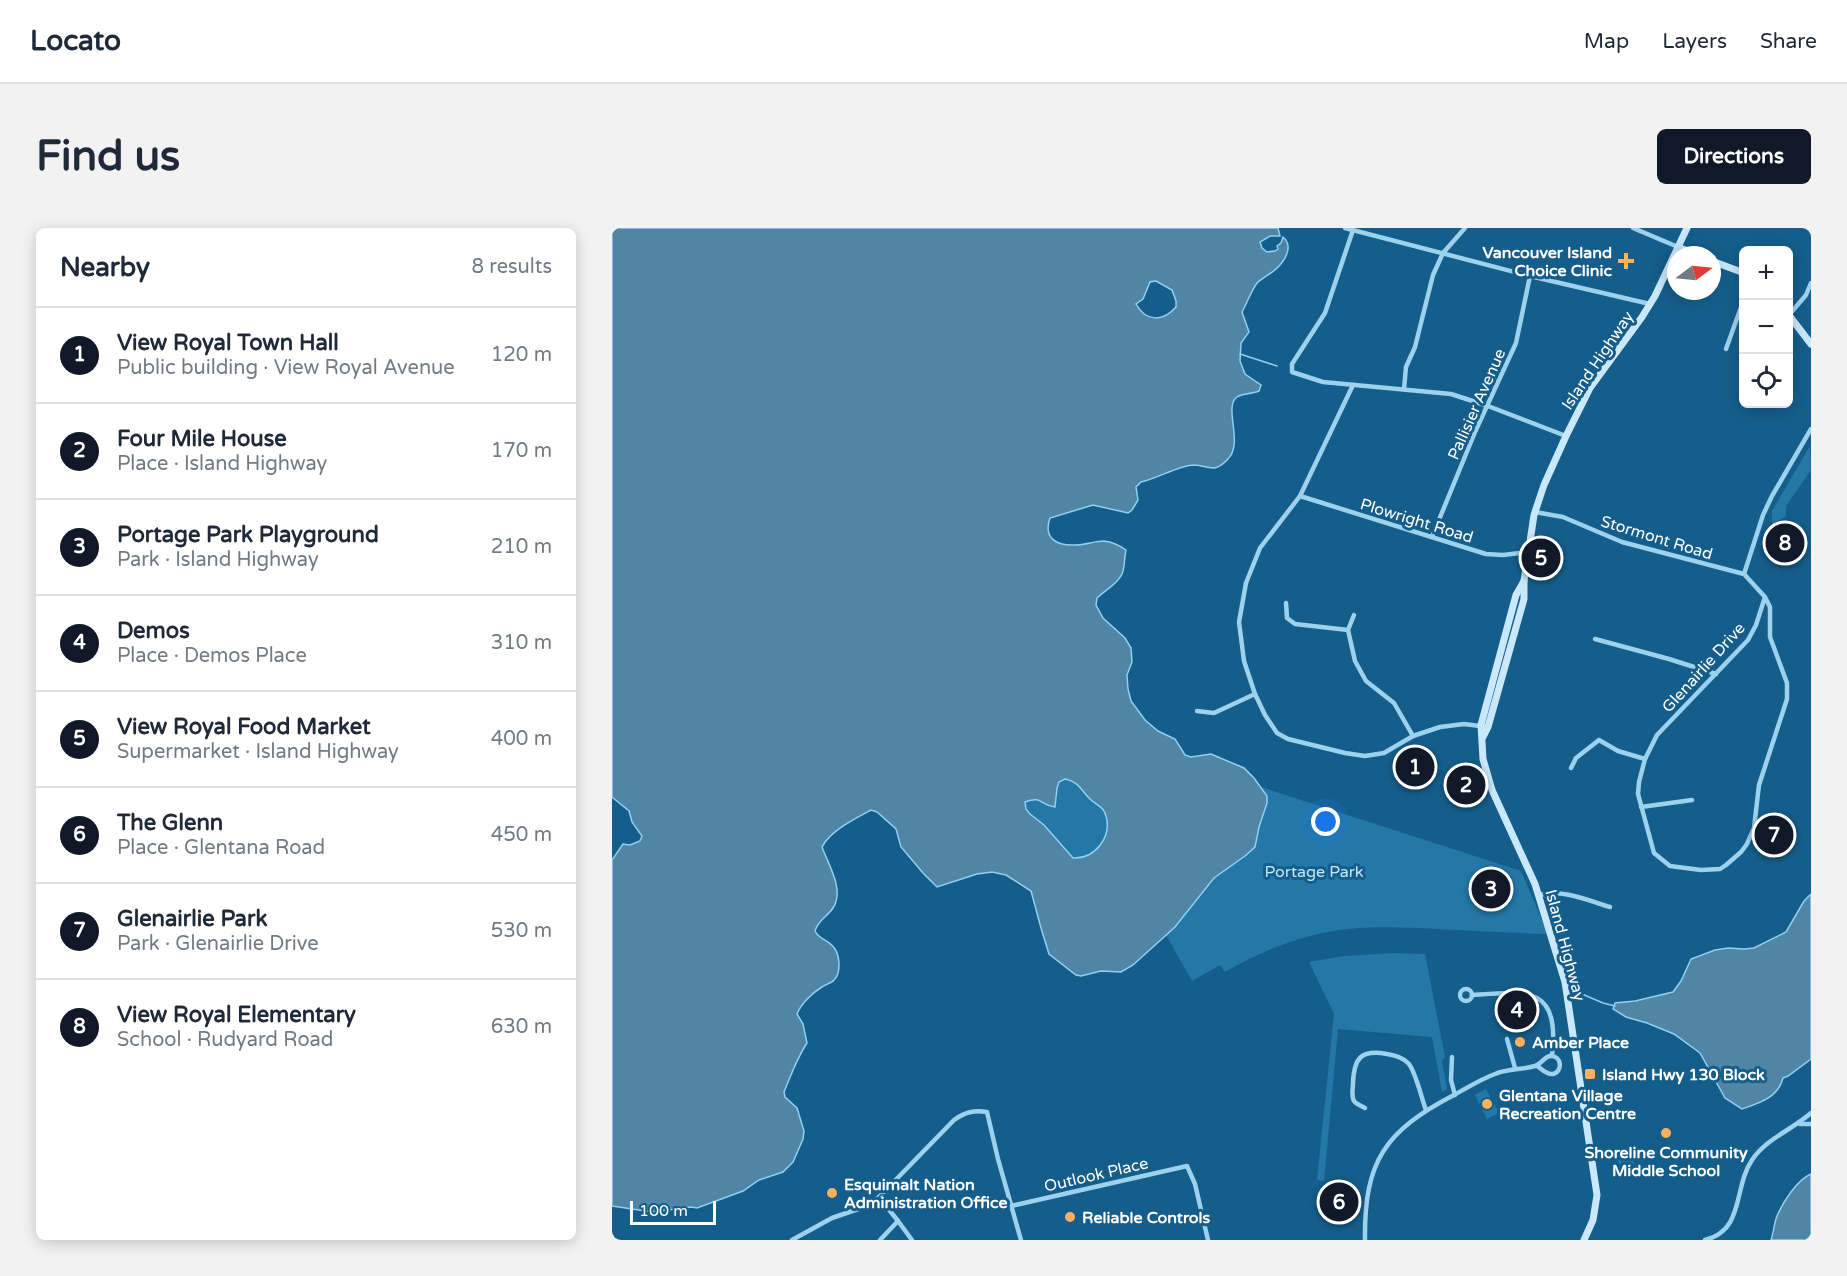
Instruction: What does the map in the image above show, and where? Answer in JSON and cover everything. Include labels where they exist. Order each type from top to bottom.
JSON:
[{"type":"main road","name":"Island Highway","points":[[1678,246],[1687,228]]},
{"type":"main road","points":[[1721,264],[1739,271]]},
{"type":"main road","name":"Island Highway","points":[[1584,1240],[1593,1220],[1597,1195],[1565,982],[1539,896],[1489,782],[1483,759],[1483,736],[1516,595],[1524,581],[1534,512],[1544,485],[1576,412],[1590,388],[1650,304],[1667,274]]},
{"type":"main road","points":[[1793,319],[1811,344]]},
{"type":"street","points":[[1345,228],[1530,276],[1650,304]]},
{"type":"street","points":[[1404,389],[1406,367],[1415,347],[1433,275],[1442,254],[1465,228]]},
{"type":"street","points":[[1633,228],[1676,246]]},
{"type":"street","points":[[1353,230],[1325,313],[1292,364],[1291,370],[1298,375],[1323,382],[1451,394],[1566,436]]},
{"type":"street","name":"Pallisier Avenue","points":[[1432,537],[1475,432],[1516,343],[1530,276]]},
{"type":"street","points":[[1793,310],[1806,295],[1811,283]]},
{"type":"street","points":[[1726,349],[1743,300]]},
{"type":"street","points":[[1353,385],[1300,496],[1260,548],[1246,583],[1239,622],[1244,661],[1255,694],[1277,733],[1288,739],[1365,756],[1384,753],[1413,736],[1448,725],[1464,723],[1484,726]]},
{"type":"street","points":[[1765,597],[1744,574],[1768,505],[1811,429]]},
{"type":"street","name":"Plowright Road","points":[[1300,496],[1486,554],[1529,552]]},
{"type":"street","name":"Stormont Road","points":[[1534,512],[1563,517],[1622,542],[1744,574]]},
{"type":"street","name":"Glenairlie Drive","points":[[1765,597],[1770,607],[1770,637],[1787,683],[1787,699],[1759,785],[1754,828],[1747,844],[1734,859],[1720,869],[1701,870],[1670,866],[1654,853],[1641,807],[1638,794],[1639,782],[1645,759],[1658,735],[1753,633],[1765,597]]},
{"type":"street","points":[[1286,603],[1287,618],[1295,624],[1348,630]]},
{"type":"street","points":[[1354,615],[1348,630],[1355,661],[1366,681],[1394,704],[1413,736]]},
{"type":"street","points":[[1595,639],[1669,658],[1716,674]]},
{"type":"street","points":[[1197,711],[1214,712],[1255,694]]},
{"type":"street","points":[[1571,768],[1576,758],[1599,740],[1618,751],[1645,759]]},
{"type":"street","points":[[1641,807],[1692,800]]},
{"type":"street","points":[[1539,896],[1551,892],[1569,894],[1610,907]]},
{"type":"street","points":[[1472,995],[1523,993],[1532,995],[1541,1001],[1552,1020],[1552,1056]]},
{"type":"street","points":[[1507,1039],[1515,1068]]},
{"type":"street","points":[[1365,1108],[1355,1103],[1353,1099],[1353,1071],[1358,1059],[1363,1055],[1377,1053],[1396,1056],[1409,1063],[1426,1110]]},
{"type":"street","points":[[1365,1240],[1367,1193],[1370,1179],[1396,1135],[1426,1110],[1495,1073],[1537,1066],[1552,1056],[1558,1059],[1560,1065],[1556,1073],[1547,1073],[1537,1066]]},
{"type":"street","points":[[1452,1057],[1451,1080],[1455,1095]]},
{"type":"street","points":[[792,1240],[832,1218],[864,1207],[879,1197],[960,1116],[973,1111],[987,1112],[1021,1240]]},
{"type":"street","points":[[1704,1240],[1718,1236],[1728,1227],[1734,1216],[1745,1173],[1758,1152],[1811,1113]]},
{"type":"street","points":[[1797,1125],[1811,1124]]},
{"type":"street","name":"Outlook Place","points":[[1011,1206],[1187,1166],[1195,1184],[1208,1240]]},
{"type":"street","points":[[879,1197],[912,1240]]},
{"type":"street","points":[[880,1240],[898,1221]]},
{"type":"green space","points":[[1810,446],[1811,470],[1786,506],[1786,516],[1772,525],[1772,511]]},
{"type":"green space","points":[[1065,779],[1076,784],[1102,808],[1106,816],[1107,831],[1104,839],[1095,850],[1081,857],[1073,858],[1044,825],[1026,809],[1025,802],[1032,800],[1041,801],[1050,807],[1057,800],[1059,782]]},
{"type":"green space","name":"Portage Park","points":[[1261,787],[1521,871],[1548,934],[1406,928],[1329,932],[1291,942],[1257,955],[1225,972],[1220,965],[1192,981],[1166,935],[1214,878],[1255,847],[1267,796]]},
{"type":"green space","points":[[1762,815],[1793,825],[1779,854],[1756,842],[1761,831]]},
{"type":"green space","points":[[1425,954],[1445,1057],[1442,1061],[1447,1089],[1442,1092],[1432,1037],[1338,1029],[1324,1181],[1317,1180],[1334,1014],[1309,962],[1344,956]]},
{"type":"green space","name":"Glentana Village Recreation Centre","points":[[1486,1089],[1499,1113],[1487,1119],[1475,1095]]},
{"type":"green space","points":[[1624,1147],[1635,1165],[1623,1171],[1613,1153]]},
{"type":"shaded area","points":[[612,228],[1278,228],[1280,236],[1270,236],[1260,242],[1262,248],[1267,252],[1275,251],[1283,237],[1288,245],[1287,253],[1276,269],[1257,283],[1242,312],[1249,332],[1241,343],[1240,361],[1245,374],[1261,385],[1259,391],[1239,396],[1233,402],[1234,444],[1228,459],[1215,468],[1188,466],[1141,482],[1136,487],[1138,500],[1128,513],[1093,505],[1050,518],[1048,525],[1050,536],[1063,544],[1079,545],[1104,541],[1126,550],[1124,569],[1120,578],[1097,598],[1096,605],[1103,618],[1125,638],[1131,648],[1132,662],[1127,675],[1128,689],[1131,701],[1145,720],[1158,731],[1175,739],[1185,755],[1191,757],[1211,754],[1244,768],[1267,796],[1255,847],[1214,878],[1175,927],[1133,965],[1121,972],[1101,971],[1076,975],[1049,954],[1031,891],[1006,875],[992,872],[977,874],[937,887],[901,847],[896,829],[877,812],[871,810],[837,830],[822,847],[834,877],[837,893],[833,908],[818,924],[815,931],[837,952],[839,969],[833,981],[811,996],[797,1014],[803,1024],[807,1043],[784,1092],[785,1097],[797,1108],[804,1131],[793,1162],[783,1172],[759,1180],[743,1191],[697,1208],[652,1212],[612,1206],[612,860],[623,844],[630,845],[640,841],[642,836],[632,822],[629,811],[612,797]],"holes":[[[1156,281],[1172,290],[1176,307],[1166,315],[1155,318],[1145,314],[1136,304],[1143,299],[1150,282]],[[1065,779],[1076,784],[1102,808],[1106,816],[1104,839],[1095,851],[1081,857],[1073,858],[1044,825],[1026,809],[1025,802],[1031,800],[1038,800],[1055,807],[1059,782]]]},
{"type":"shaded area","points":[[1811,894],[1811,1059],[1783,1078],[1777,1090],[1767,1099],[1742,1109],[1725,1098],[1700,1053],[1674,1034],[1626,1017],[1613,1009],[1615,1003],[1673,992],[1691,959],[1715,950],[1754,948],[1786,932],[1804,901]]},
{"type":"shaded area","points":[[1811,1174],[1811,1240],[1771,1240],[1776,1219],[1783,1204],[1796,1186]]},
{"type":"waterway","points":[[1240,354],[1277,366]]},
{"type":"waterway","points":[[1582,994],[1615,1006]]},
{"type":"place","name":"Vancouver Island Choice Clinic","points":[[1626,261]]},
{"type":"place","name":"View Royal Elementary","points":[[1785,543]]},
{"type":"place","name":"View Royal Food Market","points":[[1541,558]]},
{"type":"place","name":"View Royal Town Hall","points":[[1415,767]]},
{"type":"place","name":"Four Mile House","points":[[1466,785]]},
{"type":"place","name":"Glenairlie Park","points":[[1774,835]]},
{"type":"place","name":"Portage Park Playground","points":[[1491,889]]},
{"type":"place","name":"Demos","points":[[1517,1010]]},
{"type":"place","name":"Amber Place","points":[[1520,1042]]},
{"type":"place","name":"Island Hwy 130 Block","points":[[1590,1074]]},
{"type":"place","name":"Glentana Village Recreation Centre","points":[[1487,1104]]},
{"type":"place","name":"Shoreline Community Middle School","points":[[1666,1133]]},
{"type":"place","name":"Esquimalt Nation Administration Office","points":[[832,1193]]},
{"type":"place","name":"The Glenn","points":[[1339,1202]]},
{"type":"place","name":"Reliable Controls","points":[[1070,1217]]}]
